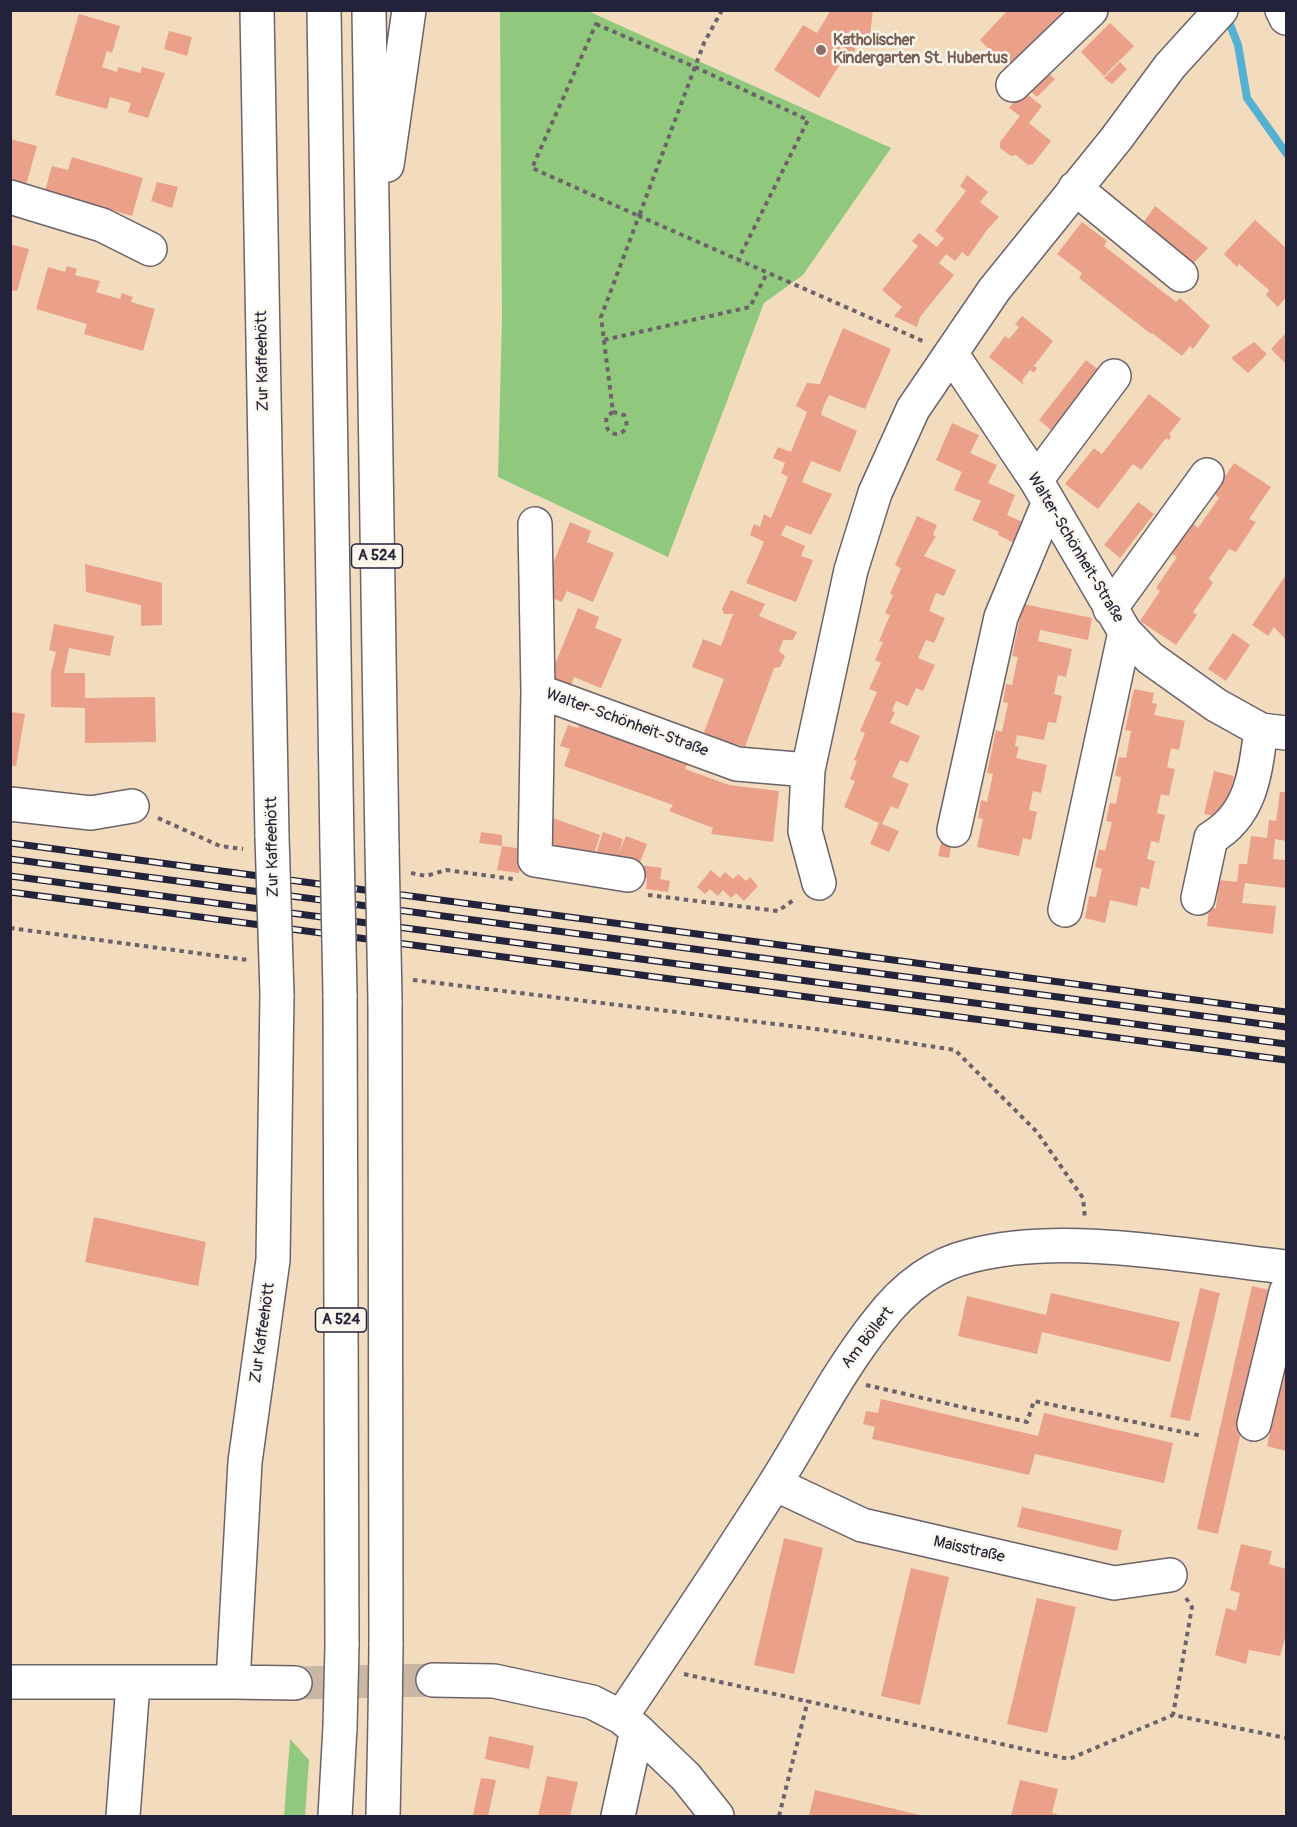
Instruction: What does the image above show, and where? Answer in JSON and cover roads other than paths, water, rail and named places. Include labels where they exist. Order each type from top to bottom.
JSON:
[{"type":"main road","name":"Zur Kaffeehött","points":[[233,1682],[245,1462],[273,1260],[277,994],[263,844],[257,10]]},
{"type":"main road","name":"A 524","points":[[324,10],[339,994],[342,1646],[335,1816]]},
{"type":"main road","name":"A 524","points":[[369,10],[381,847],[396,990],[383,1816]]},
{"type":"main road","points":[[373,265],[409,10]]},
{"type":"main road","points":[[1012,86],[1091,10]]},
{"type":"main road","points":[[1282,10],[1287,18]]},
{"type":"main road","points":[[819,883],[805,831],[808,770],[851,570],[875,493],[913,409],[994,290],[1075,189],[1205,18]]},
{"type":"main road","points":[[1075,189],[1180,275]]},
{"type":"main road","points":[[10,197],[102,225],[150,249]]},
{"type":"main road","name":"Walter-Schönheit-Straße","points":[[951,353],[1042,492],[1117,620],[1149,658],[1216,705],[1274,731]]},
{"type":"main road","points":[[954,830],[1000,617],[1042,492],[1114,376]]},
{"type":"main road","points":[[1065,910],[1117,620],[1207,476]]},
{"type":"main road","name":"Walter-Schönheit-Straße","points":[[535,524],[538,691],[737,764],[808,770]]},
{"type":"main road","points":[[538,691],[535,860],[632,884]]},
{"type":"main road","points":[[1198,898],[1211,838],[1229,827],[1253,786],[1274,731]]},
{"type":"main road","points":[[10,804],[91,813],[132,806]]},
{"type":"main road","name":"Am Böllert","points":[[629,1724],[654,1668],[775,1484],[838,1378],[880,1318],[929,1271],[969,1256],[1020,1246],[1089,1246],[1287,1267]]},
{"type":"main road","points":[[1254,1424],[1287,1292]]},
{"type":"main road","name":"Maisstraße","points":[[775,1484],[862,1526],[1114,1583],[1170,1575]]},
{"type":"main road","points":[[433,1680],[494,1681],[592,1702],[629,1724],[686,1777],[717,1816]]},
{"type":"main road","points":[[10,1682],[295,1683]]},
{"type":"main road","points":[[123,1816],[134,1684]]},
{"type":"main road","points":[[618,1816],[629,1724]]},
{"type":"waterway","points":[[1227,17],[1238,45],[1247,98],[1286,153]]},
{"type":"tunnel","points":[[295,1683],[433,1680]]},
{"type":"railway","points":[[10,843],[1286,1012]]},
{"type":"railway","points":[[10,859],[1286,1027]]},
{"type":"railway","points":[[10,876],[1286,1044]]},
{"type":"railway","points":[[10,892],[1286,1060]]},
{"type":"place","name":"Katholischer Kindergarten St. Hubertus","points":[[821,50]]}]
